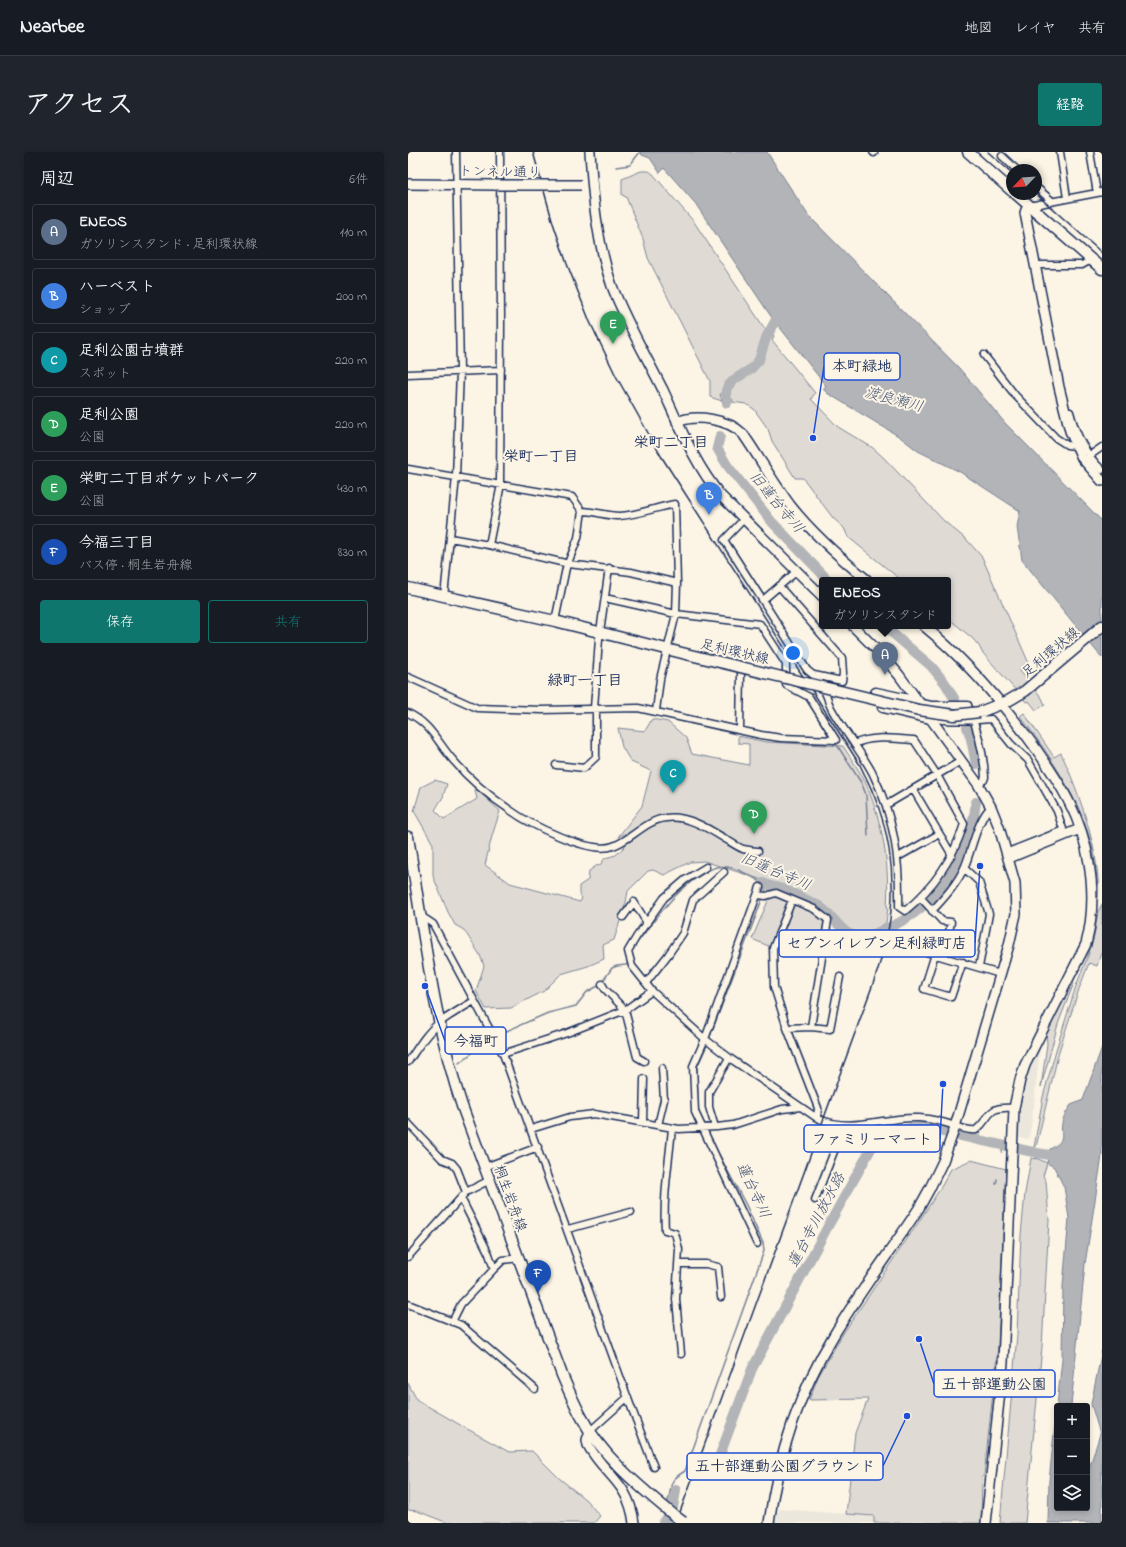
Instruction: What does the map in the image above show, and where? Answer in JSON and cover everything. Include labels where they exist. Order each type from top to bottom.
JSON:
[{"type":"main road","points":[[968,152],[1006,186]]},
{"type":"main road","points":[[1023,200],[1102,269]]},
{"type":"main road","name":"足利環状線","points":[[408,588],[919,710],[954,715],[980,712],[1006,702],[1036,682],[1102,626]]},
{"type":"main road","points":[[776,675],[780,673],[794,674],[918,702]]},
{"type":"main road","points":[[776,675],[800,687],[930,718]]},
{"type":"main road","name":"桐生岩舟線","points":[[408,837],[439,1023],[455,1085],[562,1375],[581,1417],[608,1455],[626,1473],[684,1523]]},
{"type":"street","points":[[444,597],[456,477],[460,372],[460,185],[456,152]]},
{"type":"street","points":[[489,544],[500,484],[500,152]]},
{"type":"street","points":[[590,152],[592,185],[598,233],[602,254],[612,286],[692,454],[709,481],[721,496],[743,520],[819,593]]},
{"type":"street","points":[[1060,152],[1067,198]]},
{"type":"street","points":[[1090,152],[1100,193],[1030,206],[1025,213],[1059,387],[1070,431],[1075,446],[1086,464],[1102,481]]},
{"type":"street","points":[[1002,156],[1011,164]]},
{"type":"street","name":"トンネル通り","points":[[408,184],[592,185]]},
{"type":"street","points":[[1042,192],[1052,201]]},
{"type":"street","points":[[1035,265],[1082,265],[1091,260]]},
{"type":"street","points":[[984,355],[1015,395],[1056,438],[1067,445],[1075,446]]},
{"type":"street","points":[[408,374],[501,370]]},
{"type":"street","points":[[1059,387],[1068,407],[1078,438],[1089,456],[1102,470]]},
{"type":"street","points":[[677,422],[686,418],[695,418],[726,422],[736,427],[743,434],[790,505],[807,525],[864,577]]},
{"type":"street","points":[[1089,456],[1102,448]]},
{"type":"street","points":[[408,469],[572,497],[582,511],[578,538],[569,564],[566,568],[555,622]]},
{"type":"street","points":[[582,511],[619,516],[675,504],[678,583],[676,614],[666,649],[660,679],[656,712]]},
{"type":"street","points":[[743,520],[724,540],[807,670],[814,675],[825,692],[830,708],[871,771],[886,805],[896,840],[900,877],[899,907],[905,911],[922,900],[930,889],[952,855],[959,841],[964,824],[937,776],[914,740],[871,738],[854,744]]},
{"type":"street","points":[[450,538],[489,544],[569,564],[609,568],[678,583]]},
{"type":"street","points":[[556,765],[584,768],[596,757],[595,710],[599,639],[609,568]]},
{"type":"street","points":[[763,600],[796,572]]},
{"type":"street","points":[[779,586],[842,658],[842,681],[814,675]]},
{"type":"street","points":[[408,677],[477,708],[595,710],[638,708],[781,738],[836,740],[809,697],[786,685],[786,664],[760,624],[676,614],[605,598]]},
{"type":"street","points":[[769,1523],[774,1489],[781,1459],[798,1407],[808,1384],[825,1350],[845,1317],[905,1230],[929,1190],[950,1143],[1000,974],[1016,914],[1016,883],[1004,838],[991,807],[978,784],[890,664],[856,629]]},
{"type":"street","points":[[928,629],[950,648],[1006,702],[1027,737],[1053,774],[1070,804],[1080,829],[1088,858],[1092,900],[1089,935],[1082,954],[1025,1065],[1014,1108],[1002,1363],[986,1523]]},
{"type":"street","points":[[740,730],[741,672]]},
{"type":"street","points":[[918,702],[932,705],[968,705],[980,743],[985,769],[984,780],[978,784]]},
{"type":"street","points":[[408,713],[415,716],[432,731],[452,759],[471,780],[510,810],[558,836],[585,845],[604,848],[614,846],[653,822],[666,818],[690,820],[742,849],[758,851]]},
{"type":"street","points":[[930,718],[944,721],[974,721],[990,719],[1011,744],[1028,760],[1044,787],[1063,827],[1061,831],[1008,855]]},
{"type":"street","points":[[886,805],[961,761]]},
{"type":"street","points":[[913,789],[952,855]]},
{"type":"street","points":[[931,910],[945,897],[964,868],[982,816],[991,807]]},
{"type":"street","points":[[1008,855],[1080,829]]},
{"type":"street","points":[[898,857],[939,834]]},
{"type":"street","points":[[706,867],[685,880],[664,898],[628,951],[632,966],[652,991],[705,1039],[729,1058],[817,1118],[828,1123],[844,1126],[905,1118],[921,1118],[955,1128],[976,1130],[980,1127],[989,1113],[995,1109],[1002,1107],[1014,1108]]},
{"type":"street","points":[[964,868],[979,882],[989,914],[979,967]]},
{"type":"street","points":[[646,983],[683,933],[693,900],[724,872]]},
{"type":"street","points":[[757,1244],[701,1128],[695,1112],[693,1066],[705,1039],[760,887]]},
{"type":"street","points":[[758,895],[766,896],[776,893],[814,909],[828,920],[811,1027]]},
{"type":"street","points":[[792,900],[773,948],[774,987],[787,1028],[818,1108],[817,1118]]},
{"type":"street","points":[[922,900],[942,921],[951,922],[944,957]]},
{"type":"street","points":[[623,917],[634,902],[647,923]]},
{"type":"street","points":[[421,916],[433,924],[504,1054],[654,1467]]},
{"type":"street","points":[[916,949],[1000,974]]},
{"type":"street","points":[[935,954],[924,989],[951,997],[963,962]]},
{"type":"street","points":[[787,1028],[811,1027],[830,1029],[840,977]]},
{"type":"street","points":[[602,984],[625,1010],[637,1057],[644,1061]]},
{"type":"street","points":[[504,1054],[567,1033],[625,1010],[652,991]]},
{"type":"street","points":[[408,1062],[423,1040],[439,1023],[474,1001]]},
{"type":"street","points":[[715,1127],[709,1107],[709,1092],[729,1058]]},
{"type":"street","points":[[658,1125],[664,1100],[662,1068]]},
{"type":"street","points":[[643,1122],[644,1079]]},
{"type":"street","points":[[531,1128],[570,1117],[594,1114],[672,1128],[715,1127],[733,1125],[782,1109],[801,1107]]},
{"type":"street","points":[[408,1123],[442,1159],[452,1163],[457,1169],[466,1192]]},
{"type":"street","points":[[815,1200],[844,1126]]},
{"type":"street","points":[[672,1128],[664,1194],[664,1211],[665,1230],[675,1233],[679,1249],[676,1299],[681,1354]]},
{"type":"street","points":[[485,1167],[538,1147]]},
{"type":"street","points":[[409,1253],[466,1192],[490,1180]]},
{"type":"street","points":[[461,1198],[489,1254],[494,1269]]},
{"type":"street","points":[[568,1229],[631,1212]]},
{"type":"street","points":[[452,1322],[461,1304],[503,1260],[519,1258]]},
{"type":"street","points":[[678,1264],[706,1264],[718,1267],[721,1297]]},
{"type":"street","points":[[408,1304],[461,1325],[535,1389]]},
{"type":"street","points":[[628,1397],[590,1431],[587,1440],[588,1445],[624,1490],[629,1502],[632,1522]]},
{"type":"shaded area","points":[[641,171],[649,171],[653,174],[694,222],[765,329],[768,327],[774,336],[772,340],[815,393],[811,399],[838,427],[873,448],[883,457],[944,521],[967,540],[982,557],[1028,662],[1020,671],[1042,698],[1045,705],[1036,710],[1029,701],[1026,702],[982,652],[972,638],[951,620],[951,577],[897,577],[848,537],[844,528],[833,518],[803,478],[795,478],[772,441],[768,429],[754,409],[746,404],[732,402],[733,400],[730,397],[720,394],[722,401],[710,397],[710,381],[648,258],[643,239],[626,197],[622,195],[622,179]]},
{"type":"shaded area","points":[[1024,713],[1054,757],[1061,753],[1075,785],[1093,844],[1098,881],[1098,898],[1092,846],[1086,828],[1071,794],[1053,762],[1020,716]]},
{"type":"shaded area","points":[[652,719],[668,722],[686,738],[692,754],[749,765],[749,744],[738,743],[738,736],[766,742],[843,746],[867,786],[881,830],[886,861],[888,891],[886,923],[867,932],[853,931],[826,908],[824,944],[806,939],[778,938],[773,948],[752,939],[775,884],[704,861],[690,862],[664,875],[653,870],[648,871],[628,891],[614,940],[603,945],[604,959],[588,966],[561,974],[544,991],[511,1008],[486,1009],[476,991],[484,966],[480,955],[464,930],[455,925],[433,876],[433,844],[414,811],[421,787],[435,780],[447,784],[443,797],[435,810],[444,819],[477,799],[474,787],[500,811],[485,865],[510,883],[580,902],[582,898],[579,894],[579,886],[588,880],[589,871],[600,865],[605,858],[616,855],[625,846],[626,833],[618,837],[642,806],[651,771],[631,762],[622,747],[618,728],[645,731]]},
{"type":"shaded area","points":[[1102,904],[1102,950],[1097,966],[1089,963],[1079,989],[1059,1051],[1036,1147],[1034,1147],[1043,1097],[1056,1050],[1076,986],[1089,953],[1094,937],[1098,912]]},
{"type":"shaded area","points":[[1072,982],[1074,983],[1058,1024],[1041,1087],[1047,1044],[1046,1030]]},
{"type":"shaded area","points":[[1039,1046],[1034,1106],[1029,1139],[1016,1137],[1016,1118],[1026,1074]]},
{"type":"shaded area","points":[[1031,1158],[1036,1158],[1047,1163],[1043,1176],[1046,1181],[1049,1220],[1042,1347],[1025,1523],[1000,1523],[1017,1335],[1021,1235],[1025,1193]]},
{"type":"shaded area","points":[[971,1160],[1006,1169],[998,1346],[984,1475],[982,1477],[981,1523],[874,1523],[874,1516],[846,1514],[855,1433],[868,1399],[809,1400],[818,1377],[844,1332],[916,1226],[951,1169]]},
{"type":"shaded area","points":[[408,1383],[417,1400],[509,1452],[532,1451],[559,1478],[586,1500],[600,1516],[594,1523],[448,1523],[417,1511],[408,1510]]},
{"type":"shaded area","points":[[779,1509],[874,1516],[874,1523],[774,1523]]},
{"type":"water","name":"渡良瀬川","points":[[640,152],[767,152],[808,215],[959,368],[1005,423],[1102,521],[1102,658],[1022,560],[1017,527],[1020,511],[960,472],[918,451],[900,437],[827,393],[823,389],[826,386],[770,315],[695,203],[664,168],[660,173],[650,158],[642,155]]},
{"type":"water","points":[[1102,1047],[1102,1156],[1085,1264],[1071,1403],[1057,1403],[1062,1359],[1063,1286],[1069,1218],[1064,1187],[1054,1167],[1047,1163],[1050,1149],[1061,1139],[1063,1119],[1071,1105],[1083,1100]]},
{"type":"water","points":[[1102,1350],[1102,1523],[1048,1523],[1049,1481],[1054,1434],[1054,1511],[1090,1511],[1090,1466],[1100,1434],[1091,1404]]},
{"type":"waterway","points":[[616,167],[630,165],[640,152]]},
{"type":"waterway","name":"旧蓮台寺川","points":[[727,403],[726,390],[728,386],[735,379],[751,369],[759,360],[766,338],[779,314]]},
{"type":"waterway","name":"旧蓮台寺川","points":[[720,436],[717,448],[727,465],[772,522],[825,577]]},
{"type":"waterway","name":"旧蓮台寺川","points":[[888,629],[931,666],[945,683],[955,700]]},
{"type":"waterway","points":[[477,711],[552,713],[585,712]]},
{"type":"waterway","points":[[619,711],[641,712]]},
{"type":"waterway","points":[[655,715],[736,734]]},
{"type":"waterway","name":"旧蓮台寺川","points":[[967,727],[976,764]]},
{"type":"waterway","points":[[751,737],[780,741],[826,744]]},
{"type":"waterway","points":[[834,744],[837,745],[862,784],[866,795],[868,836]]},
{"type":"waterway","name":"旧蓮台寺川","points":[[763,883],[783,889],[819,906],[847,933],[859,937],[866,937],[874,934],[906,918],[922,907],[937,893],[959,860],[973,822],[976,802]]},
{"type":"waterway","name":"旧蓮台寺川","points":[[634,946],[683,888],[693,880],[712,869],[717,867],[729,867],[747,874],[763,883]]},
{"type":"waterway","name":"蓮台寺川","points":[[764,893],[768,885]]},
{"type":"waterway","name":"蓮台寺川","points":[[709,1039],[763,897]]},
{"type":"waterway","name":"旧蓮台寺川","points":[[495,1036],[548,1013],[576,1006],[587,992],[600,985],[612,968],[626,965],[629,962]]},
{"type":"waterway","name":"旧蓮台寺川","points":[[459,1063],[492,1038]]},
{"type":"waterway","name":"蓮台寺川","points":[[702,1120],[698,1110],[697,1067],[708,1043]]},
{"type":"waterway","name":"蓮台寺川放水路","points":[[718,1460],[752,1369],[872,1147],[895,1133],[921,1127],[1033,1152]]},
{"type":"waterway","name":"蓮台寺川","points":[[667,1504],[672,1482],[685,1471],[764,1251],[763,1243],[746,1205],[714,1145]]},
{"type":"waterway","name":"蓮台寺川放水路","points":[[1002,1152],[1003,1146]]},
{"type":"waterway","name":"蓮台寺川放水路","points":[[1037,1153],[1061,1157]]},
{"type":"waterway","points":[[996,1184],[997,1179]]},
{"type":"waterway","name":"蓮台寺川","points":[[673,1508],[676,1490]]},
{"type":"waterway","name":"蓮台寺川","points":[[664,1513],[664,1522]]},
{"type":"waterway","name":"蓮台寺川","points":[[663,1523],[668,1517]]},
{"type":"railway","points":[[533,152],[553,223],[567,264],[590,322],[616,376],[661,456],[860,765],[873,793],[883,821],[891,865],[892,895],[889,928],[877,972],[676,1523]]},
{"type":"railway","points":[[988,152],[1006,168]]},
{"type":"railway","points":[[1042,199],[1102,253]]},
{"type":"place","name":"栄町二丁目ポケットパーク","points":[[613,344]]},
{"type":"place","name":"本町緑地","points":[[813,438]]},
{"type":"place","name":"ハーベスト","points":[[709,515]]},
{"type":"place","name":"ENEOS","points":[[885,675]]},
{"type":"place","name":"足利公園古墳群","points":[[673,793]]},
{"type":"place","name":"足利公園","points":[[754,834]]},
{"type":"place","name":"セブンイレブン足利緑町店","points":[[980,866]]},
{"type":"place","name":"今福町","points":[[425,986]]},
{"type":"place","name":"ファミリーマート","points":[[943,1084]]},
{"type":"place","name":"今福三丁目","points":[[538,1293]]},
{"type":"place","name":"五十部運動公園","points":[[919,1339]]},
{"type":"place","name":"五十部運動公園グラウンド","points":[[907,1416]]},
{"type":"district","name":"栄町二丁目","points":[[671,442]]},
{"type":"district","name":"栄町一丁目","points":[[541,456]]},
{"type":"district","name":"緑町一丁目","points":[[585,680]]}]
